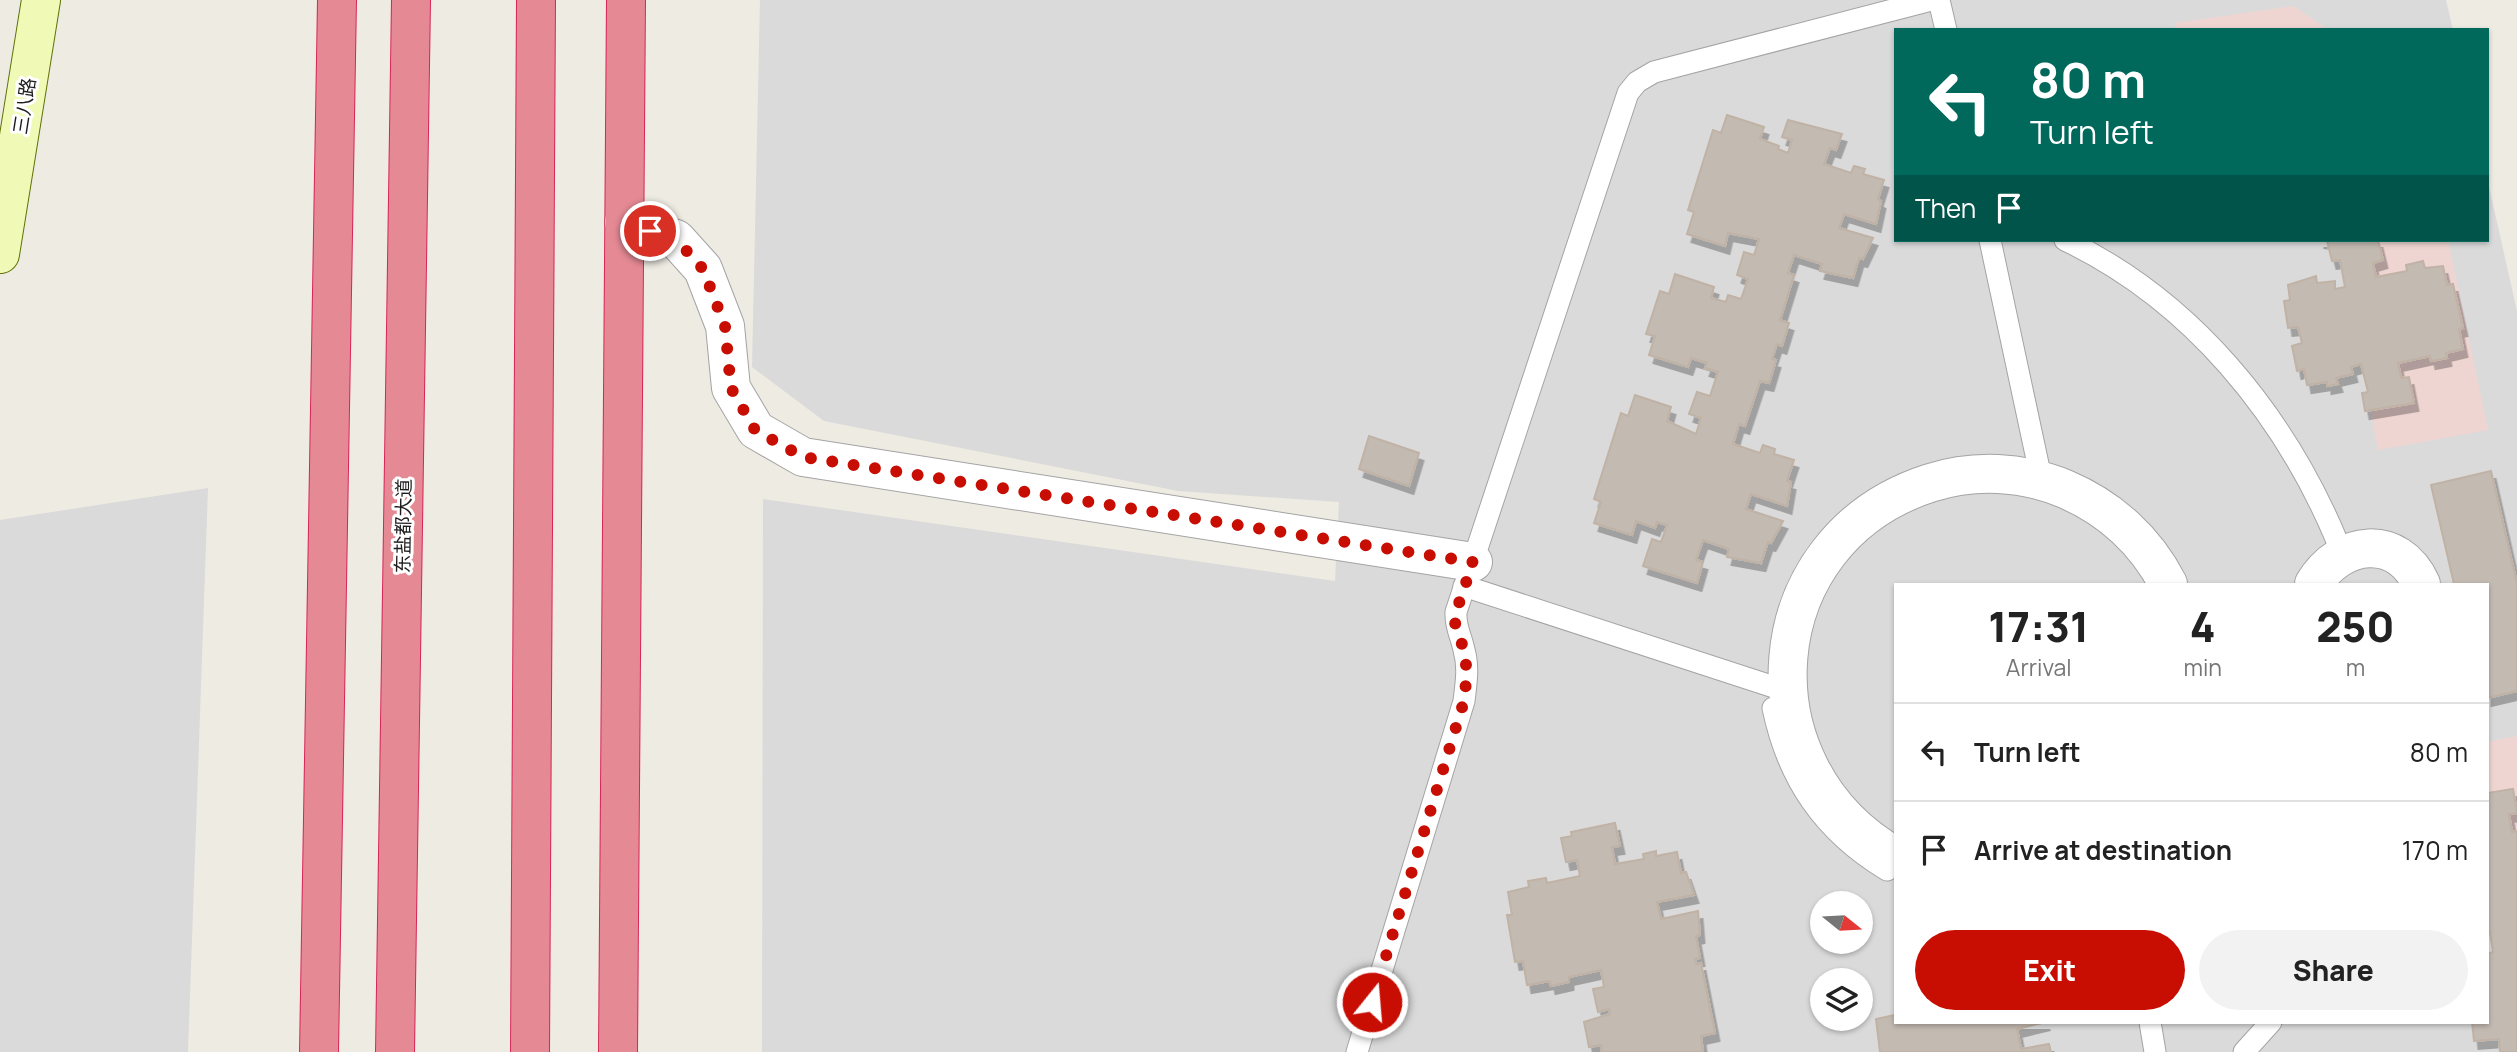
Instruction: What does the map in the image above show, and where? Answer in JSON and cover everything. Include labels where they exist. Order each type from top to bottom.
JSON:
[{"type":"highway","points":[[319,1052],[337,0]]},
{"type":"highway","name":"东盐都大道","points":[[395,1052],[411,0]]},
{"type":"highway","points":[[530,1052],[536,0]]},
{"type":"highway","points":[[618,1052],[626,0]]},
{"type":"main road","name":"三八路","points":[[0,254],[41,0]]},
{"type":"street","points":[[624,222],[676,239],[703,269],[725,326],[731,388],[755,430],[803,457],[1469,574]]},
{"type":"street","points":[[1894,855],[1864,836],[1838,812],[1817,784],[1801,752],[1791,719],[1787,684],[1788,649],[1797,614],[1810,581],[1829,552],[1853,526],[1881,505],[1913,489],[1946,478],[1982,473],[2016,475],[2050,483],[2083,497],[2113,516],[2138,540],[2167,583]]},
{"type":"street","points":[[2315,583],[2336,558],[2352,550],[2370,548],[2388,552],[2403,561],[2416,573],[2421,583]]},
{"type":"lane","points":[[1357,1052],[1464,701],[1466,661],[1455,627],[1456,612],[1628,93],[1637,82],[1654,72],[1931,0]]},
{"type":"lane","points":[[1939,0],[1946,28]]},
{"type":"lane","points":[[1990,242],[2038,464]]},
{"type":"lane","points":[[2069,242],[2127,274],[2186,321],[2252,393],[2303,469],[2337,541]]},
{"type":"lane","points":[[1894,873],[1861,854],[1833,831],[1792,772],[1779,738],[1771,686],[1775,631],[1786,596],[1802,564],[1823,534],[1878,488],[1910,472],[1945,462],[1980,458],[2038,464],[2085,480],[2116,499],[2143,522],[2166,550],[2185,583]]},
{"type":"lane","points":[[2300,583],[2305,571],[2318,555],[2337,541],[2364,534],[2395,539],[2413,549],[2427,563],[2437,583]]},
{"type":"lane","points":[[1469,574],[1771,686]]},
{"type":"lane","points":[[2150,1024],[2155,1052]]},
{"type":"lane","points":[[2244,1052],[2269,1024]]},
{"type":"shaded area","points":[[760,0],[2446,0],[2453,28],[1894,28],[1894,242],[2489,242],[2489,187],[2517,311],[2517,1052],[762,1052],[763,499],[1335,581],[1339,502],[1178,491],[824,421],[752,367]]},
{"type":"shaded area","points":[[2294,6],[2325,28],[2176,28],[2175,23]]},
{"type":"shaded area","points":[[2338,242],[2448,242],[2488,430],[2378,450]]},
{"type":"shaded area","points":[[208,488],[188,1052],[0,1052],[0,520]]},
{"type":"shaded area","points":[[2517,736],[2517,945],[2489,803],[2489,742]]},
{"type":"building","points":[[1727,115],[1764,127],[1760,139],[1779,146],[1778,149],[1788,153],[1792,140],[1782,137],[1788,120],[1842,134],[1836,150],[1830,148],[1824,164],[1851,173],[1854,166],[1865,169],[1863,174],[1884,180],[1878,199],[1881,201],[1876,224],[1844,214],[1839,228],[1873,238],[1863,259],[1859,258],[1853,278],[1820,271],[1822,264],[1794,255],[1788,273],[1794,275],[1780,320],[1789,323],[1782,346],[1777,344],[1772,359],[1776,360],[1769,383],[1760,381],[1745,426],[1739,424],[1733,444],[1760,453],[1763,445],[1775,449],[1774,454],[1794,460],[1787,481],[1791,482],[1787,506],[1751,494],[1746,509],[1783,521],[1771,543],[1768,542],[1761,563],[1727,557],[1729,549],[1703,540],[1696,560],[1703,562],[1697,583],[1643,566],[1652,539],[1661,542],[1667,525],[1657,522],[1655,528],[1636,521],[1632,535],[1594,523],[1601,502],[1594,499],[1621,413],[1628,416],[1635,395],[1671,407],[1667,421],[1696,434],[1701,418],[1689,414],[1697,392],[1710,396],[1718,372],[1705,368],[1707,363],[1691,358],[1688,367],[1649,355],[1655,336],[1646,334],[1660,291],[1669,294],[1675,274],[1714,287],[1711,298],[1726,302],[1728,295],[1741,299],[1748,279],[1737,275],[1744,252],[1754,255],[1759,239],[1728,233],[1725,246],[1687,234],[1694,212],[1688,210],[1713,130],[1721,133]]},
{"type":"building","points":[[2327,242],[2378,242],[2383,260],[2373,263],[2376,277],[2407,271],[2406,265],[2423,261],[2425,268],[2443,266],[2447,285],[2453,284],[2463,328],[2459,329],[2463,349],[2446,353],[2447,358],[2431,361],[2430,356],[2398,363],[2401,378],[2409,377],[2414,403],[2365,411],[2362,393],[2368,392],[2361,364],[2351,367],[2353,374],[2336,378],[2338,384],[2327,386],[2327,382],[2307,385],[2304,369],[2297,371],[2292,346],[2302,343],[2298,327],[2288,328],[2284,301],[2290,300],[2288,285],[2316,276],[2317,283],[2335,281],[2335,289],[2345,287],[2340,260],[2332,261]]},
{"type":"building","points":[[1369,436],[1419,453],[1409,486],[1359,469]]},
{"type":"building","points":[[2491,471],[2517,584],[2517,691],[2489,698],[2489,583],[2454,583],[2431,485]]},
{"type":"building","points":[[2513,789],[2517,813],[2509,814],[2512,832],[2517,831],[2517,1052],[2500,1052],[2499,1039],[2474,1041],[2472,1024],[2489,1024],[2489,953],[2493,952],[2489,932],[2489,793]]},
{"type":"building","points":[[1615,823],[1620,846],[1612,847],[1615,864],[1644,859],[1643,854],[1656,851],[1656,856],[1677,852],[1681,873],[1686,872],[1694,895],[1657,902],[1661,919],[1698,911],[1700,935],[1696,936],[1700,958],[1695,959],[1696,964],[1701,963],[1715,1033],[1701,1036],[1703,1052],[1602,1052],[1601,1045],[1589,1047],[1584,1022],[1610,1014],[1609,1009],[1598,1012],[1593,989],[1604,987],[1601,970],[1569,977],[1569,982],[1551,986],[1550,981],[1527,985],[1523,961],[1515,962],[1507,915],[1512,915],[1508,892],[1529,887],[1528,881],[1546,878],[1547,883],[1580,876],[1577,860],[1566,862],[1561,838],[1572,836],[1571,832]]},
{"type":"building","points":[[1894,1015],[1894,1024],[2038,1024],[2017,1029],[2021,1049],[2049,1044],[2051,1052],[1880,1052],[1876,1019]]},
{"type":"route","points":[[650,231],[676,239],[703,269],[725,326],[731,388],[755,430],[803,457],[1473,562],[1456,612],[1455,627],[1464,649],[1467,673],[1464,701],[1372,1002]]}]
